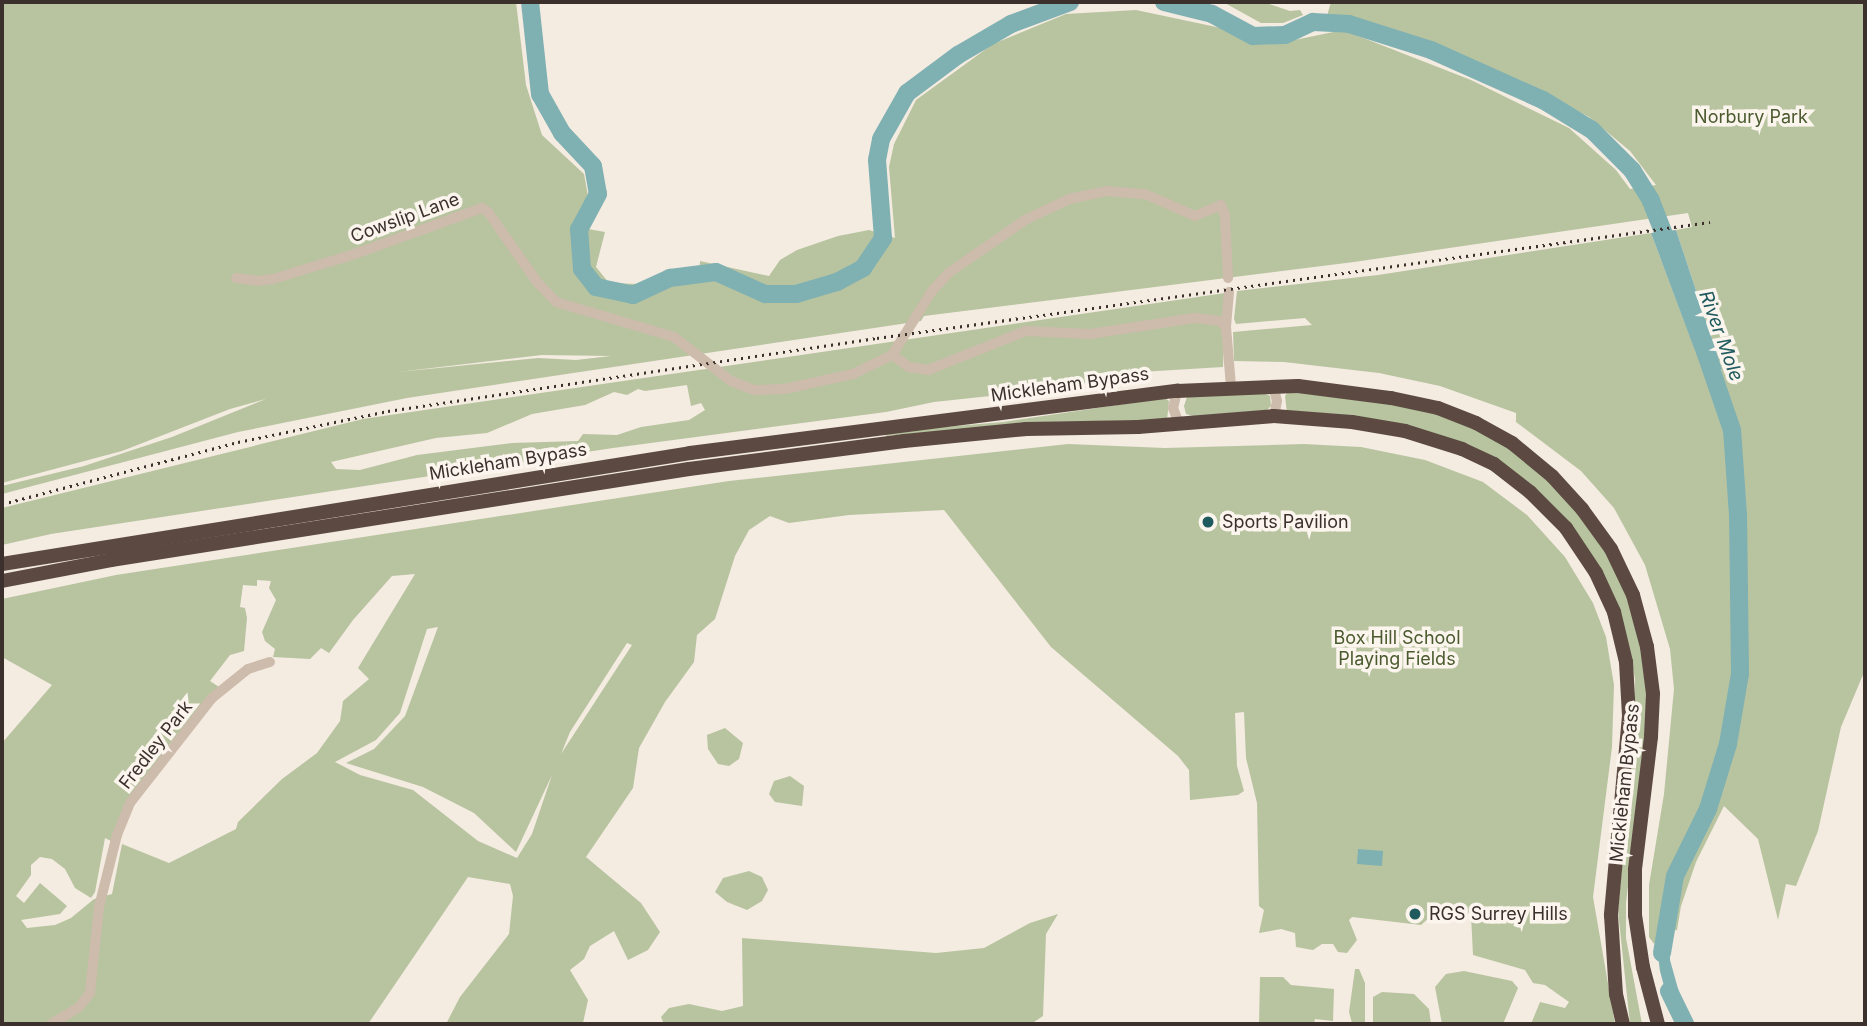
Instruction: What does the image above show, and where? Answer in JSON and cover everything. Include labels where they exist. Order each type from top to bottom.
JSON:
[{"type":"highway","name":"Mickleham Bypass","points":[[2,564],[690,453],[1177,391],[1273,385],[1325,388],[1438,408],[1476,422],[1533,457],[1583,509],[1611,549],[1633,595],[1651,670],[1651,737],[1635,870],[1635,915],[1643,967],[1658,1024]]},
{"type":"highway","name":"Mickleham Bypass","points":[[2,581],[111,560],[806,453],[1026,429],[1179,424],[1274,415],[1352,422],[1405,431],[1462,449],[1494,464],[1531,492],[1566,528],[1596,573],[1614,612],[1626,662],[1629,716],[1611,915],[1616,994],[1623,1024]]},
{"type":"street","points":[[1227,327],[1213,319],[1195,318],[1090,334],[1026,331],[996,340],[947,365],[928,370],[909,367],[892,355],[932,291],[950,272],[1025,220],[1069,199],[1107,191],[1145,194],[1195,216],[1221,205],[1225,216],[1228,278]]},
{"type":"street","name":"Cowslip Lane","points":[[236,278],[257,281],[273,279],[355,254],[482,208],[488,212],[537,282],[556,302],[674,337],[731,381],[755,390],[785,389],[853,373],[892,355]]},
{"type":"street","points":[[1230,292],[1227,327],[1231,387]]},
{"type":"street","points":[[1273,385],[1277,401],[1274,415]]},
{"type":"street","points":[[1177,391],[1173,408],[1179,424]]},
{"type":"street","name":"Fredley Park","points":[[51,1024],[79,1007],[90,993],[99,905],[117,835],[130,803],[212,698],[248,669],[270,662]]},
{"type":"green space","name":"Norbury Park","points":[[2,2],[516,2],[526,85],[542,135],[584,174],[588,196],[577,227],[605,232],[596,267],[609,283],[638,284],[645,298],[671,287],[699,281],[700,261],[769,276],[780,260],[797,250],[838,236],[869,230],[895,238],[889,167],[894,144],[916,100],[993,44],[1066,14],[1136,10],[1221,28],[1248,41],[1280,43],[1343,30],[1471,80],[1569,128],[1616,170],[1630,189],[1656,185],[1630,151],[1589,117],[1527,84],[1444,49],[1368,23],[1327,16],[1331,2],[1865,2],[1865,670],[1841,727],[1818,831],[1796,886],[1786,884],[1778,920],[1758,839],[1724,806],[1696,862],[1681,906],[1677,930],[1661,932],[1654,944],[1649,937],[1649,885],[1664,794],[1674,689],[1670,649],[1645,565],[1614,508],[1581,471],[1516,422],[1516,413],[1440,386],[1379,373],[1284,362],[1234,361],[1233,332],[1312,325],[1305,318],[1236,324],[1234,319],[1237,291],[1378,275],[1651,233],[1707,375],[1722,369],[1676,230],[1692,227],[1688,213],[1354,262],[924,316],[921,321],[407,398],[238,432],[2,494],[2,486],[84,466],[172,437],[266,399],[230,409],[122,451],[2,483]],"holes":[[[542,355],[611,356],[576,360],[538,358],[398,372]]]},
{"type":"green space","points":[[1223,2],[1263,2],[1290,11],[1300,10],[1303,15],[1283,23],[1261,23]]},
{"type":"green space","points":[[1225,293],[1223,367],[1140,372],[1057,389],[934,402],[886,412],[613,448],[51,534],[2,545],[2,508],[363,419]],"holes":[[[687,385],[691,406],[701,403],[705,410],[689,420],[641,427],[617,435],[583,434],[578,441],[512,443],[417,455],[360,470],[336,469],[331,462],[436,438],[487,433],[532,414],[585,405],[614,392],[627,395],[638,389],[645,391]]]},
{"type":"green space","points":[[1289,391],[1378,400],[1425,410],[1471,426],[1507,445],[1563,493],[1616,568],[1631,606],[1642,652],[1646,689],[1646,734],[1626,903],[1626,938],[1642,1024],[1630,1024],[1618,911],[1635,720],[1635,679],[1628,642],[1577,534],[1467,447],[1287,413],[1285,396]]},
{"type":"green space","points":[[1262,392],[1270,396],[1271,406],[1267,410],[1193,416],[1186,414],[1184,406],[1187,397]]},
{"type":"green space","points":[[1165,398],[1169,401],[1167,420],[1043,422],[886,436],[885,432],[1003,422]]},
{"type":"green space","name":"Box Hill School Playing Fields","points":[[1068,444],[1165,448],[1304,444],[1361,447],[1425,460],[1483,482],[1527,515],[1565,557],[1593,603],[1606,637],[1614,685],[1612,747],[1593,897],[1615,1024],[1531,1024],[1540,1002],[1565,1008],[1569,1002],[1545,985],[1533,983],[1525,970],[1473,955],[1471,915],[1461,914],[1460,918],[1431,916],[1421,925],[1352,917],[1349,920],[1357,940],[1347,953],[1338,952],[1333,944],[1322,944],[1313,950],[1296,947],[1295,933],[1281,929],[1259,933],[1264,910],[1259,906],[1257,803],[1246,758],[1244,712],[1235,713],[1237,766],[1244,791],[1238,795],[1190,800],[1189,770],[1178,756],[1051,647],[944,510],[849,515],[789,523],[770,516],[749,530],[735,556],[715,619],[697,635],[694,662],[665,702],[639,748],[633,788],[586,857],[641,903],[660,932],[648,950],[628,960],[614,931],[590,946],[584,959],[570,970],[588,1000],[583,1023],[446,1024],[460,997],[509,934],[513,896],[510,884],[468,877],[368,1024],[2,1024],[2,743],[52,685],[2,657],[2,599],[116,575],[729,481]],"holes":[[[415,574],[358,668],[369,679],[343,701],[340,721],[317,753],[282,779],[238,822],[236,829],[169,863],[122,844],[112,894],[94,899],[71,918],[55,925],[27,928],[21,920],[60,914],[67,906],[40,883],[24,903],[16,896],[31,875],[31,865],[40,857],[52,859],[65,869],[75,888],[91,898],[95,892],[105,838],[111,841],[169,745],[219,687],[210,681],[230,655],[244,651],[247,618],[245,608],[240,607],[243,585],[257,586],[257,580],[271,581],[269,588],[276,600],[262,632],[265,641],[275,649],[273,657],[310,659],[321,648],[329,653],[353,620],[392,576]],[[438,627],[405,716],[374,749],[346,763],[423,787],[474,813],[516,852],[552,775],[532,834],[517,858],[478,841],[413,790],[360,775],[335,762],[376,740],[400,713],[427,629]],[[627,643],[632,645],[561,754],[570,732]]]},
{"type":"green space","points":[[725,728],[743,743],[739,759],[729,766],[718,764],[708,749],[707,735]]},
{"type":"green space","points":[[790,776],[804,786],[802,806],[775,802],[769,794],[774,781]]},
{"type":"green space","points":[[749,871],[762,877],[768,890],[762,901],[747,910],[727,902],[715,892],[723,878]]},
{"type":"green space","points":[[1058,914],[1046,934],[1043,1016],[1031,1024],[673,1024],[663,1022],[661,1017],[669,1008],[689,1004],[722,1011],[743,1006],[742,938],[936,953],[984,948],[1030,923]]},
{"type":"green space","points":[[1355,969],[1359,969],[1365,983],[1365,1024],[1352,1023],[1349,1012]]},
{"type":"green space","points":[[1464,971],[1512,981],[1518,988],[1503,1024],[1442,1024],[1435,987],[1446,974]]},
{"type":"green space","points":[[1260,977],[1283,977],[1291,985],[1334,989],[1333,1021],[1315,1019],[1314,1024],[1259,1024]]},
{"type":"green space","points":[[1382,992],[1414,994],[1429,1009],[1431,1024],[1373,1024],[1373,997]]},
{"type":"water","points":[[1676,230],[1722,369],[1707,375],[1697,356],[1651,233]]},
{"type":"water","points":[[1358,849],[1383,851],[1382,866],[1357,864]]},
{"type":"water","points":[[1670,931],[1670,960],[1680,996],[1686,1006],[1672,1016],[1660,971],[1656,940],[1661,932]]},
{"type":"waterway","name":"River Mole","points":[[530,2],[540,94],[562,133],[593,166],[598,194],[579,229],[582,269],[596,287],[633,295],[670,278],[716,272],[765,294],[796,294],[837,282],[863,268],[883,238],[877,160],[881,139],[907,93],[958,55],[1011,24],[1070,2]]},
{"type":"waterway","name":"River Mole","points":[[1164,2],[1212,14],[1253,36],[1285,35],[1313,22],[1349,24],[1431,50],[1543,100],[1592,130],[1632,170],[1651,201],[1671,252]]},
{"type":"waterway","name":"River Mole","points":[[1662,953],[1675,876],[1708,809],[1728,744],[1740,674],[1738,515],[1732,430],[1705,351]]},
{"type":"waterway","name":"River Mole","points":[[1669,991],[1685,1024]]},
{"type":"railway","points":[[2,504],[238,442],[388,411],[877,338],[1710,222]]},
{"type":"place","name":"Sports Pavilion","points":[[1208,522]]},
{"type":"place","name":"RGS Surrey Hills","points":[[1415,914]]}]
